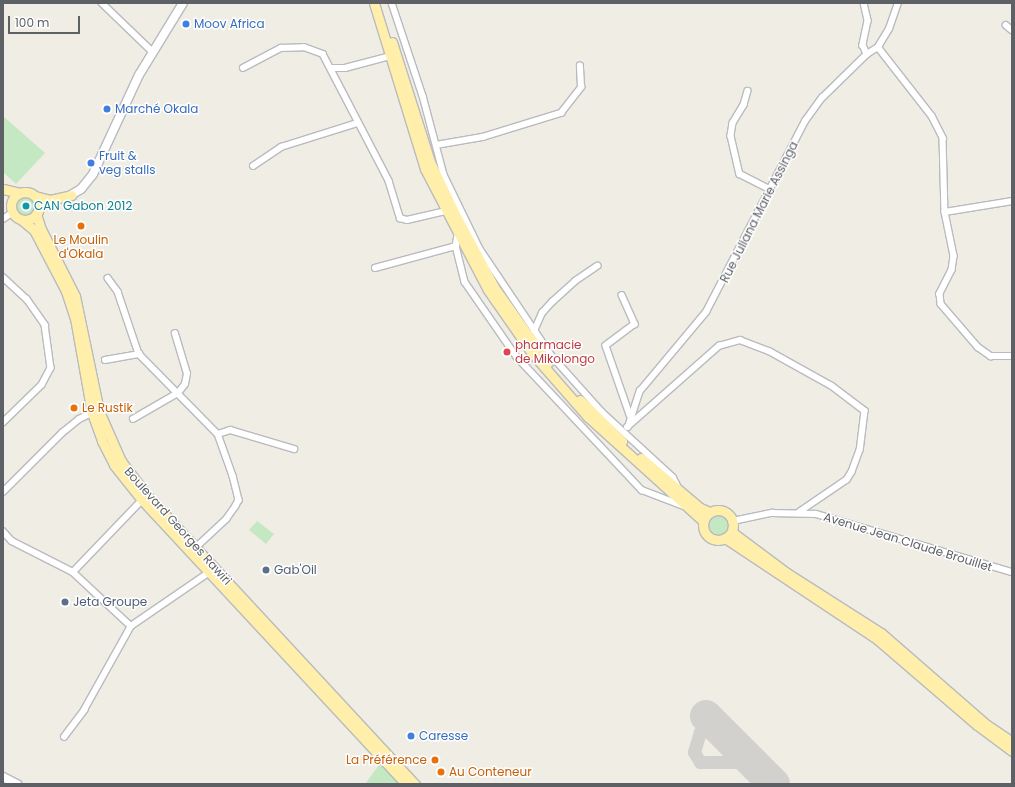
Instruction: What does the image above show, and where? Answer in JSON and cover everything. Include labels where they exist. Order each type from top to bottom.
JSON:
[{"type":"main road","points":[[374,3],[423,162],[446,211],[497,303],[557,382],[607,436],[703,521],[705,530],[711,537],[728,535],[885,636],[987,725],[1012,742]]},
{"type":"main road","points":[[380,3],[430,162],[494,287],[538,349],[579,398],[620,439],[700,508],[710,512],[724,511],[733,520],[728,535]]},
{"type":"main road","points":[[3,189],[20,193],[28,192],[35,196],[50,200],[72,195]]},
{"type":"main road","points":[[12,211],[13,199],[20,193]]},
{"type":"main road","points":[[3,198],[12,211],[22,220],[30,219],[37,213],[72,195]]},
{"type":"main road","points":[[35,196],[39,203],[37,213]]},
{"type":"main road","name":"Boulevard Georges Rawiri","points":[[37,213],[42,231],[76,296],[97,404],[112,445],[134,479],[415,784]]},
{"type":"main road","name":"Boulevard Georges Rawiri","points":[[22,220],[34,230],[68,296],[92,414],[112,460],[142,500],[406,784]]},
{"type":"main road","points":[[703,521],[710,512]]},
{"type":"main road","points":[[728,535],[877,639],[976,725],[1012,751]]},
{"type":"street","points":[[102,3],[153,52]]},
{"type":"street","points":[[72,195],[81,189],[92,174],[137,79],[183,3]]},
{"type":"street","points":[[392,3],[423,96],[449,186],[476,241],[534,331],[580,388],[623,432],[673,477],[680,492]]},
{"type":"street","points":[[864,3],[868,21],[863,45],[867,54]]},
{"type":"street","name":"Rue Juliana Marie Assinga","points":[[628,427],[630,415],[640,391],[703,317],[814,108],[867,54],[878,47],[889,29],[898,3]]},
{"type":"street","points":[[1006,24],[1012,30]]},
{"type":"street","points":[[243,68],[281,48],[294,46],[318,51],[323,54],[332,68],[357,123],[389,180],[402,220],[446,211]]},
{"type":"street","points":[[878,47],[932,116],[940,130],[944,145],[945,212],[954,256],[952,270],[940,294],[941,304],[978,347],[991,356],[1012,356]]},
{"type":"street","points":[[332,68],[346,68],[390,56]]},
{"type":"street","points":[[436,145],[483,137],[561,113],[572,102],[581,87],[580,66]]},
{"type":"street","points":[[748,91],[732,127],[740,174],[770,189]]},
{"type":"street","points":[[253,166],[281,147],[357,123]]},
{"type":"street","points":[[945,212],[1012,201]]},
{"type":"street","points":[[3,219],[12,211]]},
{"type":"street","points":[[458,235],[456,246],[465,282],[517,356],[642,490],[688,507]]},
{"type":"street","points":[[375,268],[456,246]]},
{"type":"street","points":[[534,331],[542,313],[552,302],[575,280],[597,266]]},
{"type":"street","points":[[3,276],[27,299],[45,325],[51,368],[42,385],[3,423]]},
{"type":"street","points":[[108,278],[118,292],[139,354],[218,434],[233,476],[238,500],[230,516],[196,548]]},
{"type":"street","points":[[622,294],[635,324],[606,346],[630,415]]},
{"type":"street","points":[[133,420],[178,393],[185,384],[187,374],[175,334]]},
{"type":"street","points":[[623,432],[714,349],[740,340],[769,351],[843,394],[865,411],[860,450],[856,464],[847,480],[800,512]]},
{"type":"street","points":[[105,360],[139,354]]},
{"type":"street","points":[[3,492],[62,433],[79,419],[92,414]]},
{"type":"street","points":[[218,434],[230,430],[294,448]]},
{"type":"street","points":[[73,572],[142,500]]},
{"type":"street","name":"Avenue Jean Claude Brouillet","points":[[733,520],[756,515],[800,512],[828,516],[888,537],[1012,572]]},
{"type":"street","points":[[3,531],[12,541],[73,572],[132,626]]},
{"type":"street","points":[[64,737],[84,710],[132,626],[208,572]]},
{"type":"street","points":[[3,777],[17,784]]},
{"type":"green space","points":[[3,116],[45,153],[16,184],[3,172]]},
{"type":"green space","points":[[25,195],[33,198],[36,206],[33,214],[25,217],[17,214],[14,206],[17,198]]},
{"type":"green space","points":[[718,513],[726,516],[729,524],[726,532],[718,535],[710,532],[707,524],[710,516]]},
{"type":"green space","points":[[257,521],[274,534],[266,544],[249,530]]},
{"type":"green space","points":[[379,765],[383,767],[399,784],[365,784]]},
{"type":"taxiway","points":[[742,752],[739,736],[724,725],[707,727],[700,732],[694,752],[700,762],[745,762],[762,771]]},
{"type":"runway","points":[[706,716],[774,784]]},
{"type":"place","name":"Moov Africa","points":[[186,24]]},
{"type":"place","name":"Marché Okala","points":[[107,109]]},
{"type":"place","name":"Fruit & veg stalls","points":[[91,163]]},
{"type":"place","name":"CAN Gabon 2012","points":[[26,206]]},
{"type":"place","name":"Le Moulin d'Okala","points":[[81,226]]},
{"type":"place","name":"pharmacie de Mikolongo","points":[[507,352]]},
{"type":"place","name":"Le Rustik","points":[[74,408]]},
{"type":"place","name":"Gab'Oil","points":[[266,570]]},
{"type":"place","name":"Jeta Groupe","points":[[65,602]]},
{"type":"place","name":"Caresse","points":[[411,736]]},
{"type":"place","name":"La Préférence","points":[[435,760]]},
{"type":"place","name":"Au Conteneur","points":[[441,772]]}]
